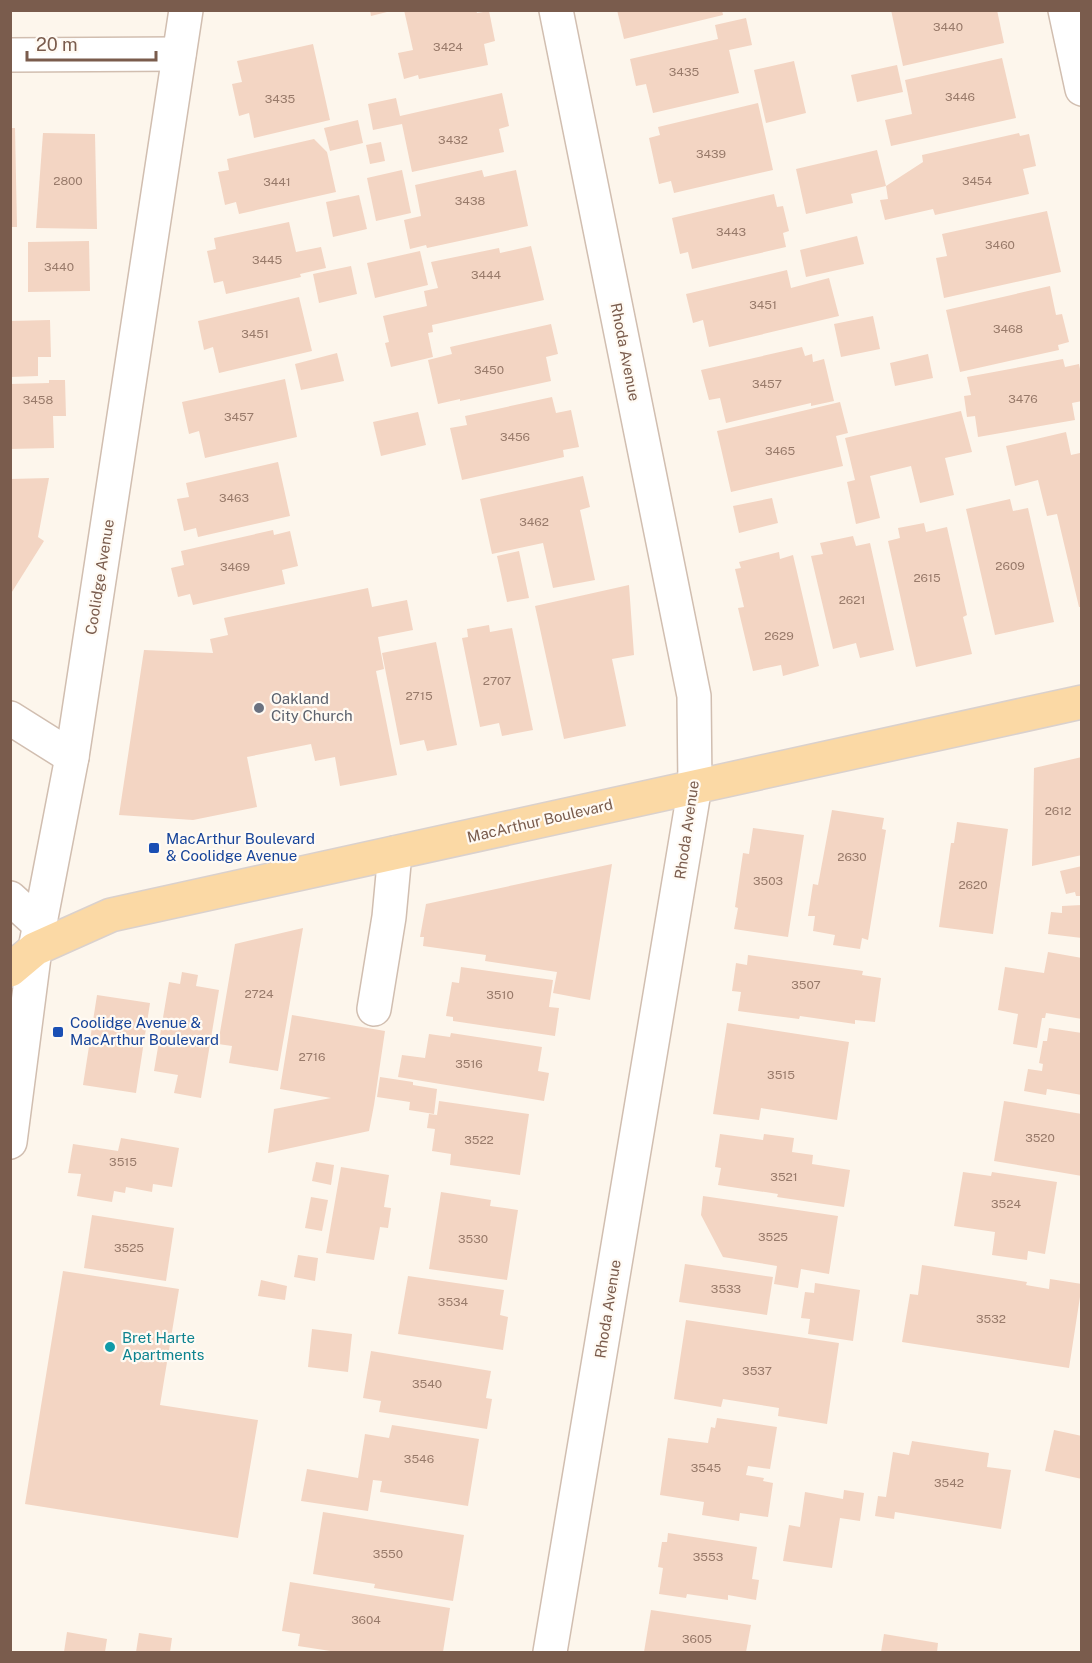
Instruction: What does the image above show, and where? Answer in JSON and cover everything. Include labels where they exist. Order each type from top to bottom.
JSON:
[{"type":"main road","name":"MacArthur Boulevard","points":[[10,970],[37,937],[111,915],[1082,702]]},
{"type":"street","name":"Coolidge Avenue","points":[[10,1142],[37,937],[72,757],[186,10]]},
{"type":"street","name":"Rhoda Avenue","points":[[550,1653],[695,786],[694,696],[556,10]]},
{"type":"street","points":[[1065,10],[1082,89]]},
{"type":"street","points":[[10,55],[179,54]]},
{"type":"street","points":[[10,718],[72,757]]},
{"type":"street","points":[[374,1009],[389,916],[395,853]]},
{"type":"street","points":[[10,898],[37,937]]},
{"type":"building","points":[[370,10],[390,10],[391,11],[371,16]]},
{"type":"building","points":[[404,10],[476,10],[477,13],[489,11],[495,41],[484,44],[488,65],[419,79],[418,75],[404,79],[398,53],[413,50]]},
{"type":"building","points":[[617,10],[722,10],[723,15],[624,39]]},
{"type":"building","points":[[891,10],[997,10],[1004,43],[903,66]]},
{"type":"building","points":[[746,18],[752,45],[729,50],[739,93],[653,113],[646,84],[636,86],[630,59],[718,39],[715,25]]},
{"type":"building","points":[[313,44],[330,120],[254,138],[249,113],[239,116],[232,84],[242,82],[237,61]]},
{"type":"building","points":[[1002,58],[1016,118],[891,146],[885,120],[912,114],[905,80]]},
{"type":"building","points":[[794,61],[806,113],[766,123],[754,70]]},
{"type":"building","points":[[897,65],[903,92],[857,102],[851,75]]},
{"type":"building","points":[[502,93],[509,126],[499,129],[504,152],[412,172],[402,124],[373,130],[368,104],[396,98],[400,116]]},
{"type":"building","points":[[758,103],[773,170],[674,193],[671,181],[659,184],[649,138],[660,135],[658,127]]},
{"type":"building","points":[[358,120],[363,143],[330,151],[324,128]]},
{"type":"building","points":[[10,128],[15,128],[17,227],[10,227]]},
{"type":"building","points":[[43,133],[95,134],[97,229],[36,228]]},
{"type":"building","points":[[1019,133],[1020,136],[1029,134],[1036,166],[1023,169],[1029,194],[935,215],[933,209],[885,220],[880,200],[888,199],[886,186],[923,162],[922,155]]},
{"type":"building","points":[[314,139],[327,152],[336,192],[239,214],[236,202],[225,205],[218,172],[229,170],[227,159]]},
{"type":"building","points":[[381,142],[385,161],[370,164],[366,145]]},
{"type":"building","points":[[877,150],[886,186],[851,194],[853,203],[806,214],[796,169]]},
{"type":"building","points":[[402,170],[411,213],[376,221],[367,178]]},
{"type":"building","points":[[482,170],[484,177],[516,170],[528,226],[427,248],[426,245],[410,249],[404,220],[421,216],[415,185]]},
{"type":"building","points":[[774,194],[777,207],[783,206],[789,231],[783,233],[786,247],[692,269],[688,252],[680,254],[672,218]]},
{"type":"building","points":[[359,195],[367,229],[333,237],[326,202]]},
{"type":"building","points":[[1047,211],[1061,272],[944,298],[936,258],[947,256],[942,234]]},
{"type":"building","points":[[289,222],[296,252],[321,247],[326,268],[300,274],[301,277],[226,294],[223,281],[214,283],[207,251],[216,249],[214,238]]},
{"type":"building","points":[[857,236],[864,264],[806,277],[800,250]]},
{"type":"building","points":[[89,241],[90,291],[28,292],[28,242]]},
{"type":"building","points":[[531,246],[544,300],[432,325],[433,332],[428,333],[433,357],[391,367],[385,343],[389,342],[383,316],[427,306],[424,291],[438,288],[431,262],[499,248],[500,253]]},
{"type":"building","points":[[420,251],[428,285],[375,298],[367,263]]},
{"type":"building","points":[[351,266],[357,294],[319,303],[313,274]]},
{"type":"building","points":[[787,270],[791,288],[829,278],[839,316],[709,347],[703,320],[693,323],[686,294]]},
{"type":"building","points":[[1050,286],[1056,315],[1062,314],[1069,342],[1058,345],[1059,350],[960,372],[946,310]]},
{"type":"building","points":[[299,297],[312,351],[219,373],[213,347],[204,350],[198,321]]},
{"type":"building","points":[[873,316],[880,349],[841,357],[834,324]]},
{"type":"building","points":[[50,320],[51,357],[38,357],[38,376],[10,377],[10,321]]},
{"type":"building","points":[[551,324],[558,354],[546,357],[551,381],[438,404],[428,360],[452,354],[450,347]]},
{"type":"building","points":[[802,347],[805,356],[812,354],[813,362],[824,359],[834,401],[811,406],[811,403],[726,423],[720,398],[709,400],[701,370]]},
{"type":"building","points":[[337,353],[344,381],[301,390],[295,364]]},
{"type":"building","points":[[928,354],[933,378],[895,386],[890,363]]},
{"type":"building","points":[[1063,359],[1065,367],[1079,364],[1082,379],[1082,401],[1072,403],[1075,420],[978,437],[975,416],[967,417],[964,396],[971,395],[967,377]]},
{"type":"building","points":[[285,379],[297,437],[205,458],[199,431],[189,434],[182,402]]},
{"type":"building","points":[[49,380],[65,380],[66,416],[53,416],[54,448],[10,449],[10,384],[49,383]]},
{"type":"building","points":[[552,397],[556,413],[571,410],[579,447],[563,450],[564,457],[462,480],[450,428],[467,425],[465,416]]},
{"type":"building","points":[[840,402],[848,433],[836,436],[843,466],[731,492],[717,431]]},
{"type":"building","points":[[961,411],[972,452],[945,458],[954,495],[920,503],[911,466],[870,476],[880,518],[856,524],[847,482],[855,480],[845,438]]},
{"type":"building","points":[[418,412],[426,445],[381,456],[373,422]]},
{"type":"building","points":[[1066,432],[1071,455],[1080,453],[1082,461],[1082,607],[1079,607],[1057,514],[1047,516],[1038,480],[1015,486],[1006,446]]},
{"type":"building","points":[[278,462],[290,516],[198,537],[196,528],[184,531],[177,499],[189,497],[186,483]]},
{"type":"building","points":[[583,476],[590,507],[580,510],[595,580],[553,588],[543,543],[492,554],[480,499]]},
{"type":"building","points":[[49,478],[38,537],[44,541],[10,595],[10,479]]},
{"type":"building","points":[[772,498],[778,523],[739,533],[733,506]]},
{"type":"building","points":[[1010,499],[1013,511],[1028,508],[1054,622],[995,635],[966,509]]},
{"type":"building","points":[[924,523],[926,532],[947,527],[967,615],[963,617],[972,654],[916,667],[888,541],[900,538],[898,528]]},
{"type":"building","points":[[273,530],[274,535],[290,531],[298,566],[282,570],[285,584],[193,605],[190,594],[178,597],[171,568],[184,565],[181,551]]},
{"type":"building","points":[[853,536],[856,546],[870,543],[894,650],[860,658],[856,643],[833,649],[811,556],[823,554],[820,543]]},
{"type":"building","points":[[519,551],[529,598],[507,602],[497,556]]},
{"type":"building","points":[[779,552],[780,559],[793,555],[819,666],[783,676],[781,665],[753,671],[738,608],[744,607],[735,569],[741,568],[739,562]]},
{"type":"building","points":[[629,585],[634,655],[612,659],[626,726],[564,739],[535,606]]},
{"type":"building","name":"Oakland City Church","points":[[368,588],[372,607],[407,600],[413,630],[378,637],[384,669],[376,671],[397,775],[340,786],[335,757],[315,761],[311,744],[247,757],[257,807],[193,820],[119,815],[144,650],[213,653],[210,639],[228,635],[224,618]]},
{"type":"building","points":[[489,625],[490,632],[512,628],[533,730],[502,736],[499,723],[480,727],[462,638],[468,637],[467,629]]},
{"type":"building","points":[[436,642],[457,745],[427,751],[424,740],[400,745],[382,653]]},
{"type":"building","points":[[1082,757],[1082,855],[1032,866],[1034,768]]},
{"type":"building","points":[[832,810],[884,818],[882,829],[886,830],[868,940],[862,938],[860,949],[833,945],[835,935],[813,931],[815,916],[808,916],[813,884],[818,885]]},
{"type":"building","points":[[957,822],[1008,829],[993,934],[939,927],[951,843],[954,843]]},
{"type":"building","points":[[753,828],[804,835],[788,937],[734,929],[743,853],[749,854]]},
{"type":"building","points":[[612,864],[590,1000],[553,993],[557,972],[485,961],[486,955],[423,946],[424,937],[420,937],[426,904]]},
{"type":"building","points":[[1082,866],[1082,896],[1076,896],[1075,892],[1066,894],[1060,871]]},
{"type":"building","points":[[1082,905],[1082,938],[1048,934],[1051,912],[1062,913],[1062,906]]},
{"type":"building","points":[[303,928],[278,1071],[229,1063],[232,1046],[218,1044],[235,944]]},
{"type":"building","points":[[1048,952],[1082,958],[1082,1019],[1046,1013],[1045,1018],[1042,1018],[1037,1048],[1013,1044],[1018,1014],[998,1010],[1005,967],[1044,973]]},
{"type":"building","points":[[748,955],[863,971],[862,975],[881,978],[875,1022],[855,1020],[855,1024],[800,1016],[799,1019],[738,1011],[741,992],[732,991],[736,963],[747,965]]},
{"type":"building","points":[[461,967],[553,980],[549,1007],[559,1008],[555,1036],[453,1021],[453,1017],[446,1016],[452,982],[459,983]]},
{"type":"building","points":[[182,972],[198,975],[196,986],[219,990],[201,1098],[174,1093],[178,1075],[154,1071],[169,982],[180,984]]},
{"type":"building","points":[[97,995],[150,1003],[136,1093],[83,1085]]},
{"type":"building","points":[[292,1015],[385,1031],[374,1105],[369,1131],[268,1153],[274,1109],[331,1098],[280,1089]]},
{"type":"building","points":[[727,1023],[849,1042],[837,1120],[761,1108],[759,1120],[713,1114]]},
{"type":"building","points":[[1049,1028],[1082,1033],[1082,1095],[1047,1089],[1046,1095],[1024,1091],[1028,1069],[1042,1071],[1043,1064],[1039,1063],[1043,1041],[1047,1041]]},
{"type":"building","points":[[451,1033],[542,1047],[538,1071],[549,1073],[544,1101],[398,1077],[402,1055],[425,1058],[429,1034],[450,1037]]},
{"type":"building","points":[[380,1077],[413,1082],[413,1085],[437,1089],[434,1114],[409,1110],[410,1102],[377,1097]]},
{"type":"building","points":[[439,1101],[529,1114],[520,1175],[450,1165],[451,1154],[432,1151],[435,1129],[427,1128],[429,1114],[437,1115]]},
{"type":"building","points":[[1004,1101],[1082,1114],[1082,1176],[994,1161]]},
{"type":"building","points":[[720,1134],[763,1140],[764,1134],[794,1138],[792,1152],[813,1155],[812,1164],[850,1170],[844,1207],[718,1185],[721,1168],[715,1167]]},
{"type":"building","points":[[121,1138],[179,1148],[172,1187],[153,1184],[152,1192],[126,1187],[125,1193],[114,1191],[112,1202],[77,1196],[81,1174],[68,1173],[73,1144],[118,1151]]},
{"type":"building","points":[[316,1162],[334,1165],[331,1185],[312,1181]]},
{"type":"building","points":[[341,1167],[389,1175],[384,1207],[391,1208],[388,1228],[380,1227],[374,1260],[326,1253]]},
{"type":"building","points":[[963,1172],[991,1176],[992,1172],[1057,1182],[1045,1254],[1028,1251],[1027,1260],[992,1255],[995,1232],[954,1226]]},
{"type":"building","points":[[441,1192],[491,1200],[490,1206],[518,1210],[507,1280],[429,1269]]},
{"type":"building","points":[[703,1196],[838,1216],[829,1274],[801,1269],[798,1288],[774,1284],[777,1266],[723,1257],[701,1215]]},
{"type":"building","points":[[311,1197],[328,1200],[322,1231],[305,1228]]},
{"type":"building","points":[[92,1215],[174,1228],[166,1281],[84,1268]]},
{"type":"building","points":[[298,1255],[318,1258],[315,1281],[294,1277]]},
{"type":"building","points":[[685,1264],[773,1277],[767,1315],[679,1302]]},
{"type":"building","points":[[922,1265],[1027,1282],[1026,1285],[1049,1289],[1050,1279],[1082,1284],[1069,1368],[902,1342],[910,1294],[918,1295]]},
{"type":"building","name":"Bret Harte Apartments","points":[[63,1271],[179,1289],[160,1405],[258,1420],[238,1538],[25,1504]]},
{"type":"building","points":[[408,1276],[504,1290],[500,1315],[508,1317],[503,1350],[398,1334]]},
{"type":"building","points":[[261,1280],[287,1286],[285,1300],[258,1296]]},
{"type":"building","points":[[815,1283],[860,1290],[853,1341],[808,1334],[810,1319],[801,1318],[805,1292],[814,1293]]},
{"type":"building","points":[[686,1320],[839,1343],[827,1424],[778,1416],[779,1408],[723,1399],[721,1407],[674,1399]]},
{"type":"building","points":[[312,1329],[352,1334],[348,1372],[308,1367]]},
{"type":"building","points":[[371,1351],[491,1371],[486,1398],[492,1399],[487,1429],[379,1412],[381,1401],[363,1398]]},
{"type":"building","points":[[717,1418],[777,1427],[770,1469],[748,1466],[746,1475],[764,1478],[763,1481],[773,1483],[768,1517],[740,1513],[739,1521],[702,1515],[704,1502],[660,1495],[668,1438],[708,1443],[711,1427],[715,1428]]},
{"type":"building","points":[[392,1425],[479,1439],[468,1506],[380,1492],[382,1481],[373,1480],[368,1511],[301,1501],[307,1469],[358,1478],[365,1434],[389,1438]]},
{"type":"building","points":[[1054,1430],[1082,1436],[1082,1479],[1045,1471]]},
{"type":"building","points":[[912,1441],[989,1453],[987,1467],[1011,1470],[1001,1529],[895,1512],[894,1519],[875,1516],[878,1496],[886,1497],[893,1452],[909,1455]]},
{"type":"building","points":[[844,1490],[864,1493],[860,1521],[840,1518],[832,1568],[783,1561],[789,1525],[800,1527],[805,1492],[843,1499]]},
{"type":"building","points":[[323,1512],[464,1535],[453,1601],[374,1588],[375,1584],[313,1574]]},
{"type":"building","points":[[668,1533],[757,1547],[752,1579],[759,1580],[756,1600],[728,1595],[728,1600],[687,1594],[686,1598],[659,1594],[663,1568],[658,1567],[662,1542],[667,1542]]},
{"type":"building","points":[[290,1582],[450,1608],[443,1652],[337,1652],[298,1646],[300,1634],[282,1631]]},
{"type":"building","points":[[651,1610],[751,1625],[746,1652],[644,1652]]},
{"type":"building","points":[[67,1632],[107,1639],[105,1652],[64,1652]]},
{"type":"building","points":[[139,1633],[172,1638],[170,1652],[136,1652]]},
{"type":"building","points":[[884,1634],[938,1643],[937,1652],[881,1652]]},
{"type":"place","name":"Oakland City Church","points":[[259,708]]},
{"type":"place","name":"MacArthur Boulevard & Coolidge Avenue","points":[[154,848]]},
{"type":"place","name":"Coolidge Avenue & MacArthur Boulevard","points":[[58,1032]]},
{"type":"place","name":"Bret Harte Apartments","points":[[110,1347]]}]
